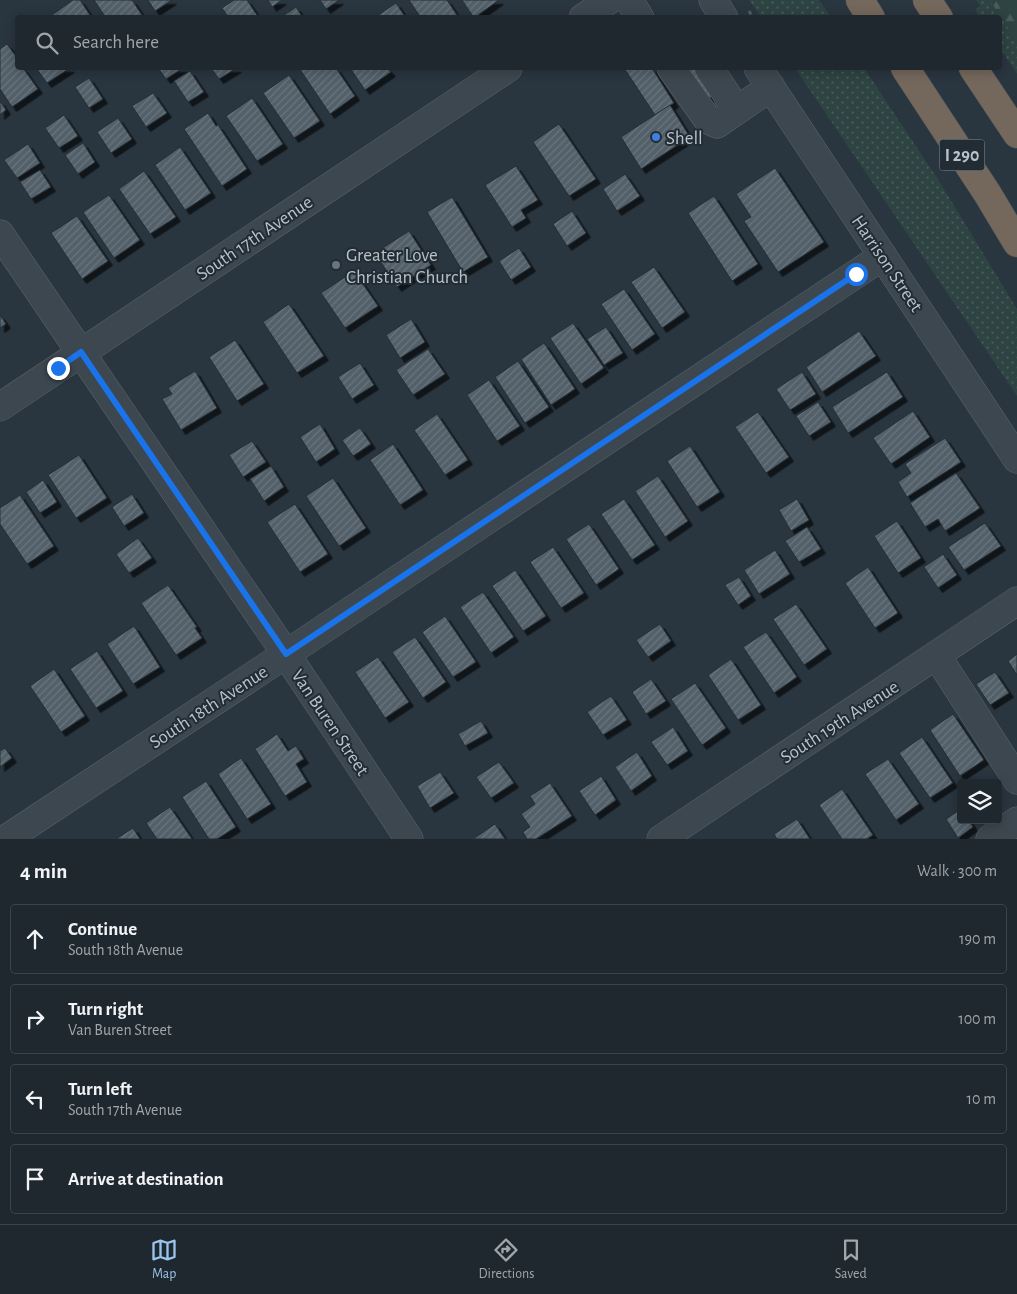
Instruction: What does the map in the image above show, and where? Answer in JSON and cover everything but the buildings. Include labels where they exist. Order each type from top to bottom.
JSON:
[{"type":"highway","points":[[860,0],[869,15]]},
{"type":"highway","points":[[927,0],[937,15]]},
{"type":"highway","name":"I 290","points":[[906,70],[987,193],[1017,243]]},
{"type":"highway","points":[[974,70],[1017,134]]},
{"type":"street","points":[[587,15],[609,0]]},
{"type":"street","points":[[629,0],[638,15]]},
{"type":"street","name":"South 17th Avenue","points":[[0,407],[505,70]]},
{"type":"street","points":[[672,70],[708,120],[717,124],[737,110],[764,77]]},
{"type":"street","points":[[710,70],[737,110]]},
{"type":"street","name":"Harrison Street","points":[[764,77],[1017,459]]},
{"type":"street","name":"Van Buren Street","points":[[0,234],[286,654],[409,839]]},
{"type":"street","name":"South 18th Avenue","points":[[6,839],[884,256]]},
{"type":"street","name":"South 19th Avenue","points":[[661,839],[1017,602]]},
{"type":"street","points":[[937,656],[1017,780]]},
{"type":"street","points":[[990,839],[1017,821]]},
{"type":"green space","points":[[749,0],[819,0],[830,15],[760,15]]},
{"type":"green space","points":[[976,0],[1017,0],[1017,74],[1002,51],[1002,15],[979,15],[975,10],[980,6]]},
{"type":"green space","points":[[990,0],[1017,0],[1017,42],[1002,19],[1002,15],[1000,15]]},
{"type":"green space","points":[[796,70],[865,70],[939,181],[1017,309],[1017,396]]},
{"type":"place","name":"Shell","points":[[656,137]]},
{"type":"place","name":"Greater Love Christian Church","points":[[336,265]]},
{"type":"route","points":[[58,368],[81,352],[286,654],[856,274]]}]
